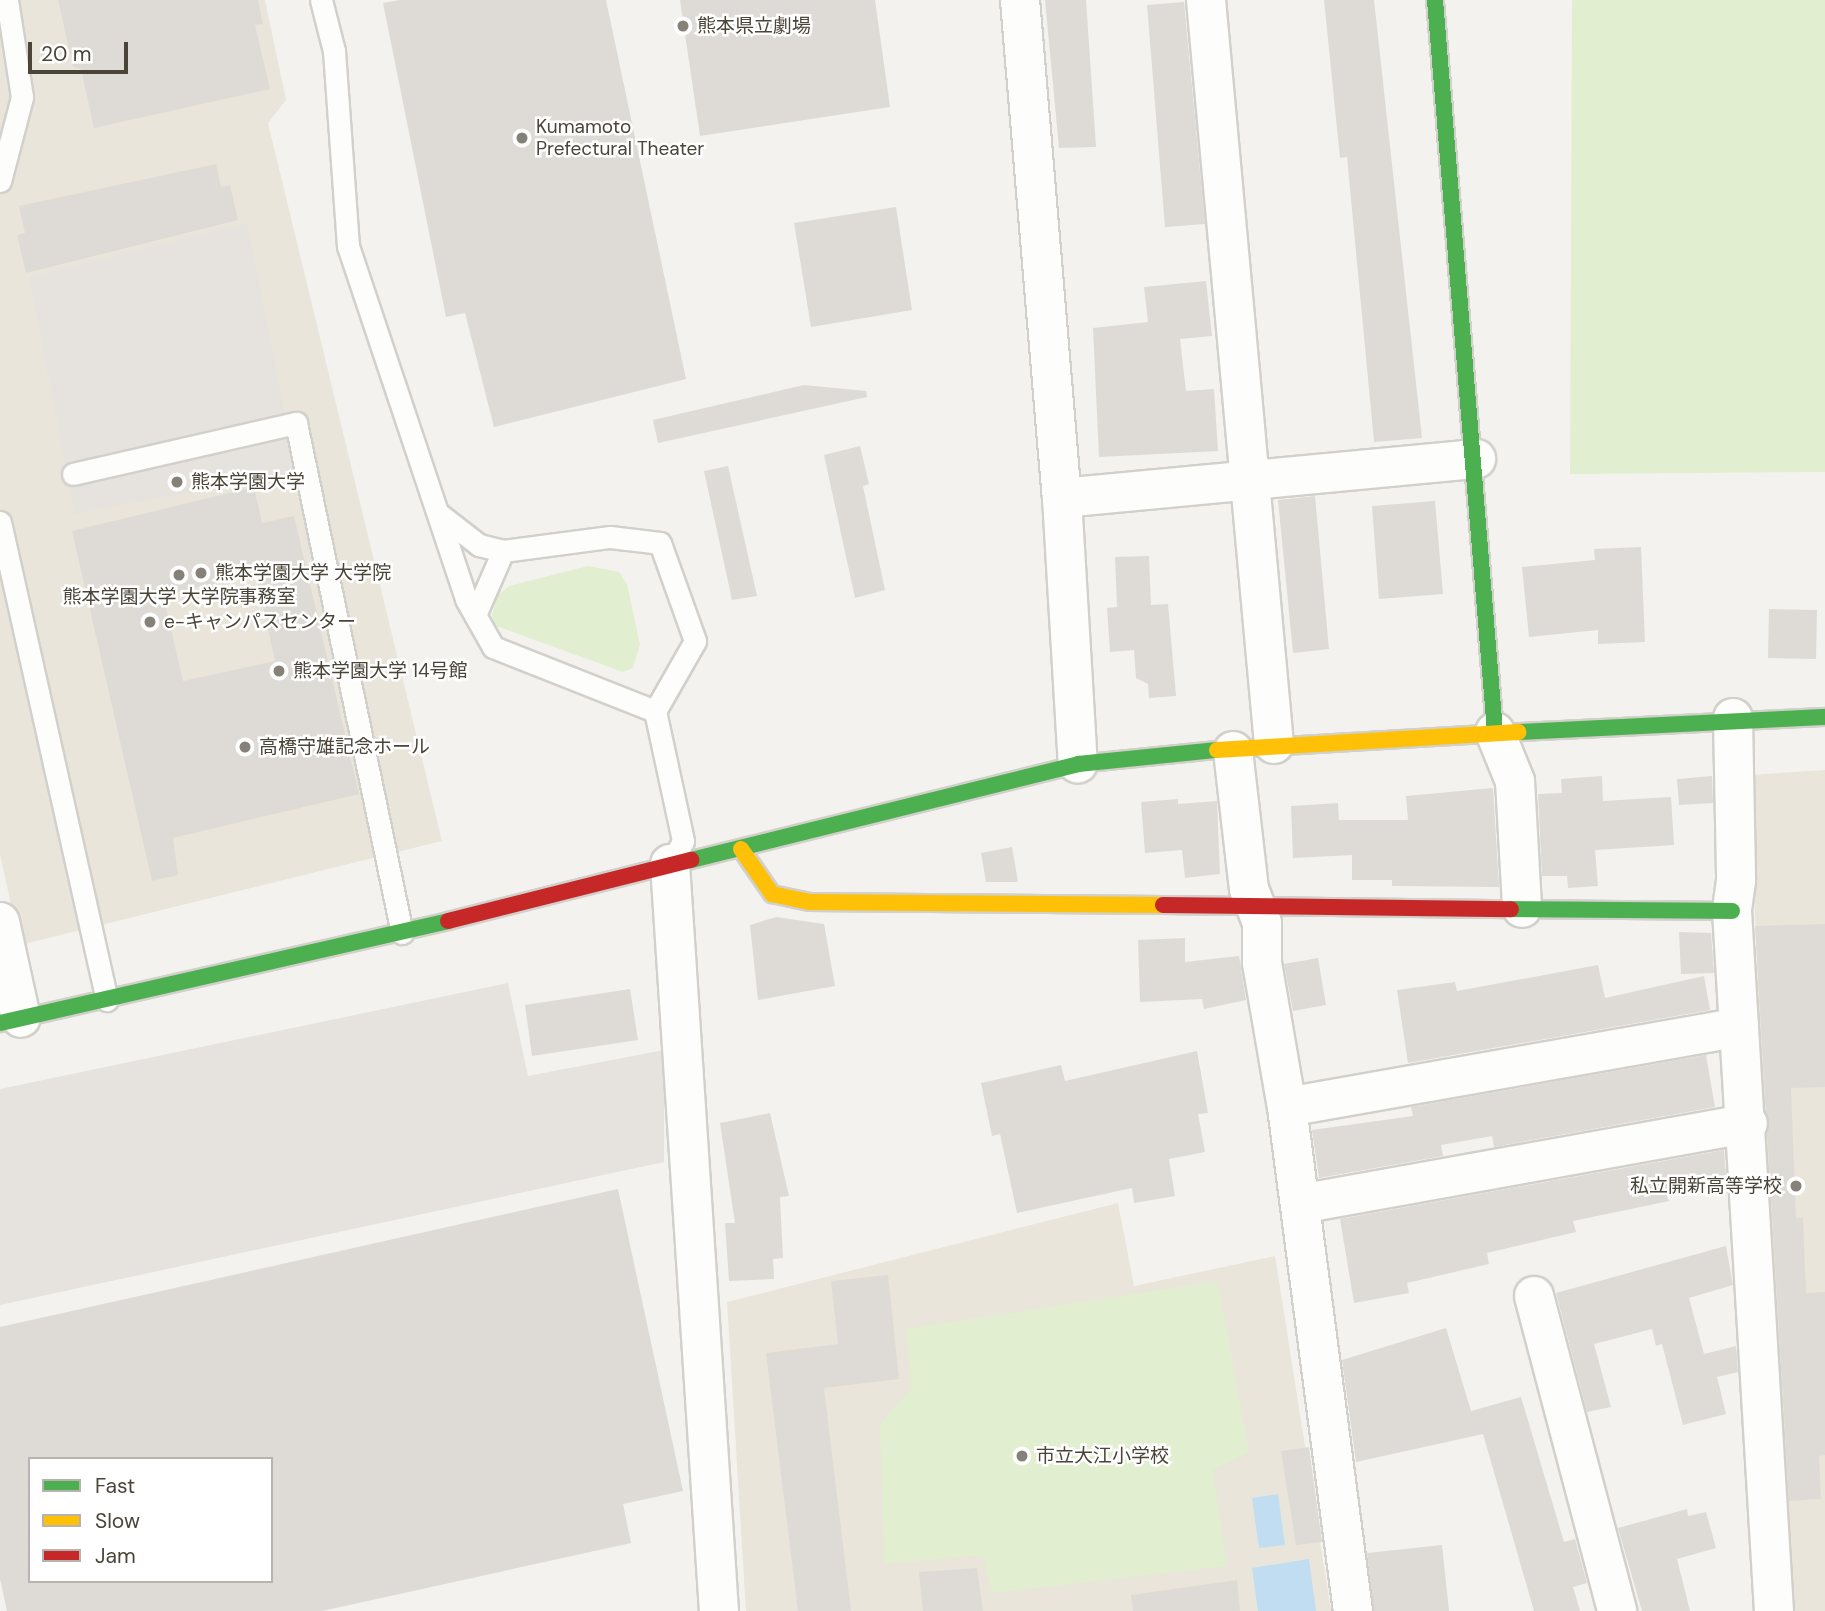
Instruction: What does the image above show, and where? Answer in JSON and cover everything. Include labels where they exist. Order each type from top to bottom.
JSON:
[{"type":"street","points":[[1020,0],[1062,499],[1078,764]]},
{"type":"street","points":[[1206,0],[1253,480],[1274,744]]},
{"type":"street","points":[[1435,0],[1476,459],[1495,732],[1515,780],[1522,908]]},
{"type":"street","points":[[1062,499],[1476,459]]},
{"type":"street","points":[[0,922],[10,1020],[402,933],[1078,764],[1233,751],[1274,744],[1732,718],[1825,717]]},
{"type":"street","points":[[1732,718],[1736,881],[1732,911],[1748,1123],[1774,1611]]},
{"type":"street","points":[[1233,751],[1249,889],[1257,905],[1287,1107],[1353,1611]]},
{"type":"street","points":[[741,849],[772,894],[810,902],[1732,911]]},
{"type":"street","points":[[670,864],[719,1611]]},
{"type":"street","points":[[1287,1107],[1739,1027]]},
{"type":"street","points":[[1300,1205],[1748,1123]]},
{"type":"street","points":[[1534,1296],[1617,1611]]},
{"type":"lane","points":[[0,181],[22,97],[7,0]]},
{"type":"lane","points":[[321,0],[334,51],[348,246],[475,615],[493,647],[654,711]]},
{"type":"lane","points":[[73,474],[296,423],[402,933]]},
{"type":"lane","points":[[439,514],[479,545],[503,551],[610,537],[660,543],[695,641],[654,711],[683,841],[670,864]]},
{"type":"lane","points":[[0,522],[107,1000]]},
{"type":"lane","points":[[475,615],[503,551]]},
{"type":"shaded area","name":"熊本学園大学","points":[[0,0],[265,0],[286,100],[268,123],[442,841],[20,945],[0,855]]},
{"type":"shaded area","points":[[247,223],[296,471],[75,514],[29,277]]},
{"type":"shaded area","name":"私立開新高等学校","points":[[1825,770],[1825,1611],[1790,1611],[1784,1598],[1749,775]]},
{"type":"shaded area","points":[[508,983],[528,1076],[664,1050],[664,1162],[0,1305],[0,1089]]},
{"type":"shaded area","name":"市立大江小学校","points":[[1118,1203],[1134,1286],[1275,1256],[1331,1611],[746,1611],[727,1302]]},
{"type":"green space","points":[[1572,0],[1825,0],[1825,472],[1570,474]]},
{"type":"green space","points":[[588,566],[619,572],[627,584],[640,644],[633,668],[623,672],[496,626],[492,615],[497,596],[509,586]]},
{"type":"green space","points":[[1218,1281],[1249,1452],[1213,1470],[1227,1566],[992,1593],[983,1555],[884,1564],[880,1424],[911,1388],[906,1329]]},
{"type":"water","points":[[1278,1494],[1285,1545],[1259,1548],[1252,1498]]},
{"type":"water","points":[[1309,1559],[1316,1611],[1258,1611],[1252,1568]]},
{"type":"building","points":[[58,0],[258,0],[263,24],[255,25],[270,89],[94,128],[81,69],[73,67]]},
{"type":"building","name":"Kumamoto Prefectural Theater","points":[[399,0],[606,0],[686,379],[494,427],[465,313],[446,317],[383,3]]},
{"type":"building","points":[[680,0],[875,0],[890,107],[700,136]]},
{"type":"building","points":[[1045,0],[1086,0],[1096,147],[1059,148]]},
{"type":"building","points":[[1324,0],[1374,0],[1422,438],[1374,442],[1347,157],[1340,158]]},
{"type":"building","points":[[1184,2],[1205,224],[1165,227],[1147,5]]},
{"type":"building","points":[[216,164],[221,187],[230,185],[238,220],[26,273],[17,235],[25,233],[19,206]]},
{"type":"building","points":[[896,207],[912,310],[811,327],[794,223]]},
{"type":"building","points":[[1206,281],[1212,336],[1180,339],[1186,391],[1214,389],[1218,451],[1099,457],[1093,328],[1148,322],[1144,287]]},
{"type":"building","points":[[804,385],[866,391],[867,397],[658,443],[653,420]]},
{"type":"building","points":[[860,446],[869,484],[863,486],[885,590],[855,598],[824,455]]},
{"type":"building","points":[[728,466],[757,596],[732,600],[704,471]]},
{"type":"building","name":"熊本学園大学 14号館","points":[[254,487],[262,523],[294,516],[359,794],[173,838],[178,875],[152,881],[72,531]],"holes":[[[256,574],[275,661],[183,681],[163,595]]]},
{"type":"building","points":[[1315,496],[1329,649],[1293,653],[1278,500]]},
{"type":"building","points":[[1435,501],[1443,594],[1379,599],[1372,506]]},
{"type":"building","points":[[1641,547],[1645,642],[1598,644],[1598,630],[1529,637],[1522,567],[1595,560],[1594,549]]},
{"type":"building","points":[[1149,556],[1151,605],[1168,604],[1176,696],[1149,698],[1148,684],[1136,678],[1134,650],[1110,652],[1107,608],[1117,607],[1115,557]]},
{"type":"building","points":[[1769,609],[1817,610],[1816,659],[1768,658]]},
{"type":"building","points":[[1602,776],[1603,801],[1671,797],[1674,845],[1595,850],[1598,886],[1568,888],[1567,876],[1542,876],[1538,794],[1562,793],[1561,779]]},
{"type":"building","points":[[1712,776],[1713,803],[1679,805],[1677,779]]},
{"type":"building","points":[[1493,788],[1499,887],[1392,886],[1392,880],[1352,880],[1352,855],[1293,858],[1291,806],[1338,803],[1339,820],[1408,820],[1406,796]]},
{"type":"building","points":[[1178,799],[1178,804],[1217,801],[1220,874],[1185,878],[1182,850],[1145,853],[1141,802]]},
{"type":"building","points":[[1012,847],[1018,882],[986,882],[981,853]]},
{"type":"building","points":[[776,917],[824,924],[835,986],[758,1000],[750,925]]},
{"type":"building","points":[[1825,924],[1825,1087],[1791,1088],[1796,1218],[1803,1218],[1806,1293],[1825,1292],[1825,1455],[1819,1456],[1821,1499],[1789,1501],[1755,926]]},
{"type":"building","points":[[1679,932],[1711,933],[1714,973],[1681,974]]},
{"type":"building","points":[[1185,938],[1185,962],[1239,956],[1246,1000],[1204,1009],[1202,999],[1140,1002],[1138,940]]},
{"type":"building","points":[[1318,958],[1326,1005],[1293,1011],[1284,964]]},
{"type":"building","points":[[1598,965],[1605,998],[1704,976],[1710,1010],[1408,1063],[1397,990],[1455,982],[1457,991]]},
{"type":"building","points":[[630,989],[638,1040],[532,1056],[525,1005]]},
{"type":"building","points":[[1197,1051],[1208,1113],[1198,1114],[1205,1152],[1169,1159],[1175,1196],[1134,1203],[1132,1188],[1017,1213],[1000,1134],[992,1136],[981,1083],[1061,1065],[1065,1081]]},
{"type":"building","points":[[1706,1055],[1715,1107],[1494,1147],[1492,1136],[1441,1145],[1443,1156],[1319,1178],[1312,1130],[1413,1116],[1411,1107]]},
{"type":"building","points":[[770,1113],[789,1196],[780,1197],[783,1258],[773,1259],[774,1279],[729,1281],[725,1223],[735,1223],[720,1123]]},
{"type":"building","points":[[1724,1150],[1727,1188],[1667,1196],[1669,1201],[1573,1221],[1576,1232],[1487,1253],[1489,1264],[1407,1283],[1409,1293],[1354,1303],[1340,1219]]},
{"type":"building","points":[[618,1189],[683,1491],[623,1504],[631,1543],[322,1611],[7,1611],[0,1579],[0,1327]]},
{"type":"building","points":[[1726,1246],[1733,1285],[1689,1298],[1704,1354],[1736,1346],[1738,1372],[1717,1377],[1726,1414],[1683,1425],[1662,1344],[1656,1346],[1652,1329],[1594,1344],[1611,1407],[1587,1412],[1556,1293]]},
{"type":"building","points":[[888,1275],[899,1379],[824,1388],[851,1611],[798,1611],[766,1353],[838,1344],[831,1281]]},
{"type":"building","points":[[1446,1328],[1471,1411],[1521,1397],[1564,1542],[1575,1539],[1587,1583],[1573,1587],[1580,1611],[1534,1611],[1483,1434],[1356,1462],[1342,1360]]},
{"type":"building","points":[[1309,1447],[1322,1542],[1296,1545],[1281,1451]]},
{"type":"building","points":[[1687,1509],[1688,1516],[1706,1512],[1716,1548],[1677,1559],[1690,1611],[1642,1611],[1618,1528]]},
{"type":"building","points":[[1442,1545],[1449,1611],[1374,1611],[1367,1553]]},
{"type":"building","points":[[977,1568],[983,1611],[923,1611],[919,1572]]},
{"type":"building","points":[[1237,1580],[1240,1611],[1133,1611],[1131,1595]]},
{"type":"traffic: fast","points":[[1435,0],[1495,732]]},
{"type":"traffic: fast","points":[[1518,732],[1825,717]]},
{"type":"traffic: fast","points":[[691,860],[1078,764],[1217,750]]},
{"type":"traffic: fast","points":[[1511,909],[1732,911]]},
{"type":"traffic: fast","points":[[0,1023],[448,921]]},
{"type":"traffic: slow","points":[[1217,750],[1518,732]]},
{"type":"traffic: slow","points":[[741,849],[772,894],[810,902],[1163,905]]},
{"type":"traffic: jam","points":[[448,921],[691,860]]},
{"type":"traffic: jam","points":[[1163,905],[1511,909]]},
{"type":"place","name":"熊本県立劇場","points":[[683,26]]},
{"type":"place","name":"Kumamoto Prefectural Theater","points":[[522,138]]},
{"type":"place","name":"熊本学園大学","points":[[177,482]]},
{"type":"place","name":"熊本学園大学 大学院","points":[[201,573]]},
{"type":"place","name":"熊本学園大学 大学院事務室","points":[[179,575]]},
{"type":"place","name":"e-キャンパスセンター","points":[[150,622]]},
{"type":"place","name":"熊本学園大学 14号館","points":[[279,671]]},
{"type":"place","name":"高橋守雄記念ホール","points":[[245,747]]},
{"type":"place","name":"私立開新高等学校","points":[[1796,1186]]},
{"type":"place","name":"市立大江小学校","points":[[1022,1456]]}]
